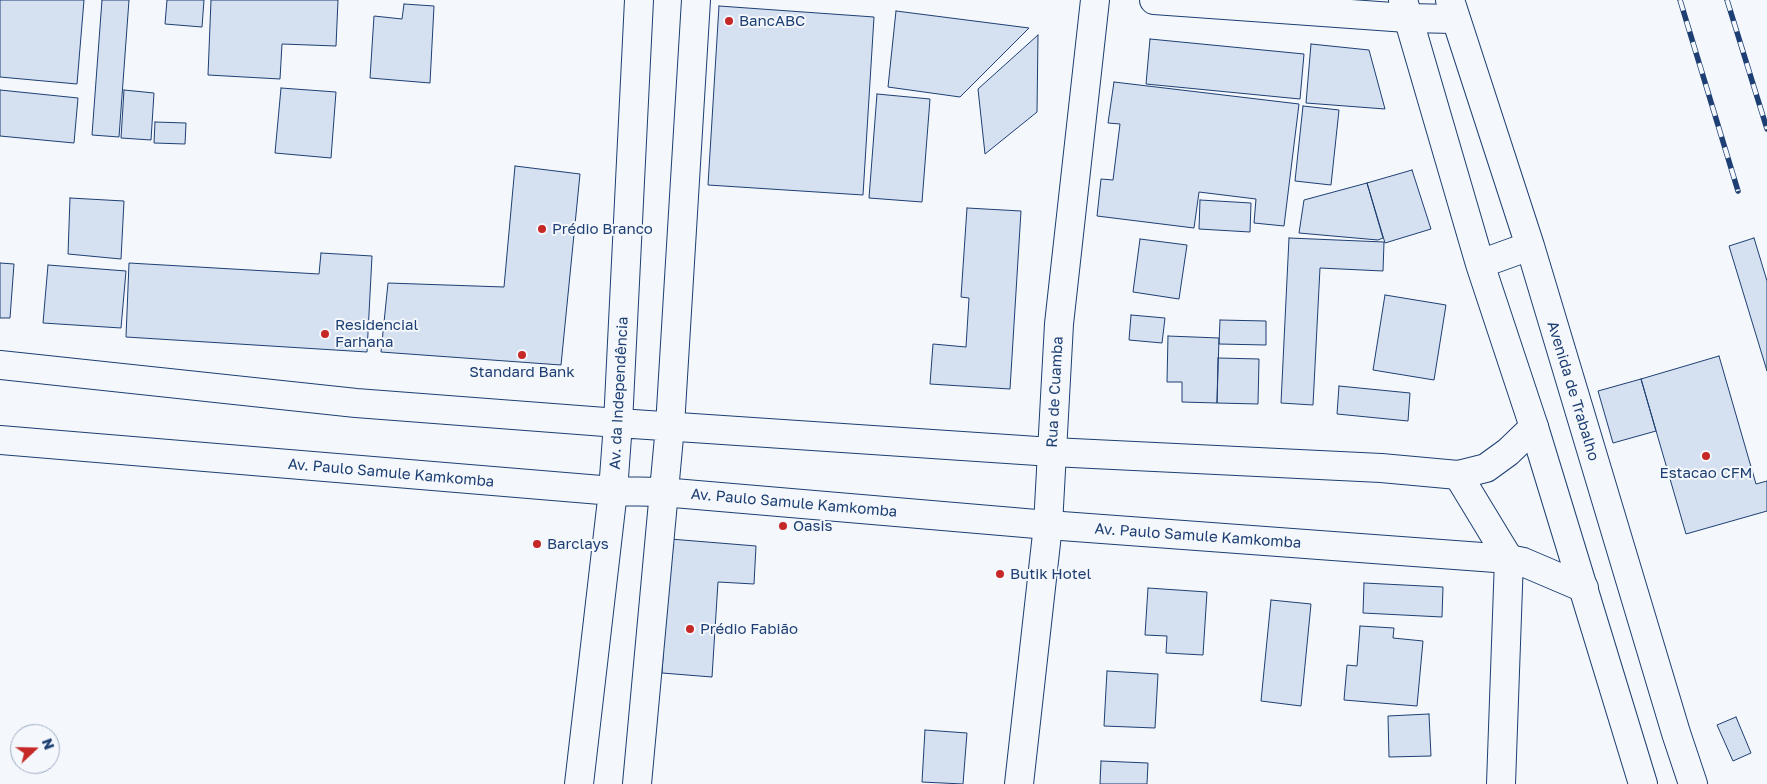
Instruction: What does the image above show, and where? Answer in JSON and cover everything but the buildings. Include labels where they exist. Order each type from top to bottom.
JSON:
[{"type":"main road","name":"Av. da Independência","points":[[579,784],[613,491],[639,0]]},
{"type":"main road","points":[[637,784],[662,492],[670,426],[696,0]]},
{"type":"main road","name":"Rua de Cuamba","points":[[1019,784],[1048,524],[1059,324],[1095,0]]},
{"type":"main road","points":[[1154,0],[1452,10]]},
{"type":"main road","points":[[1405,9],[1480,264],[1534,427],[1643,784]]},
{"type":"main road","name":"Avenida de Trabalho","points":[[1452,10],[1530,246],[1676,733],[1694,784]]},
{"type":"main road","points":[[1480,264],[1530,246]]},
{"type":"main road","points":[[0,365],[356,403],[618,423],[1052,452],[1381,468],[1458,474],[1486,468],[1508,452],[1534,427]]},
{"type":"main road","name":"Av. Paulo Samule Kamkomba","points":[[0,440],[613,491],[662,492],[1509,559],[1523,562],[1584,588]]},
{"type":"main road","points":[[1458,474],[1509,559],[1501,784]]},
{"type":"railway","points":[[1680,0],[1738,191]]},
{"type":"railway","points":[[1727,0],[1767,129]]},
{"type":"place","name":"BancABC","points":[[729,21]]},
{"type":"place","name":"Prédio Branco","points":[[542,229]]},
{"type":"place","name":"Residencial Farhana","points":[[325,334]]},
{"type":"place","name":"Standard Bank","points":[[522,355]]},
{"type":"place","name":"Estacao CFM","points":[[1706,456]]},
{"type":"place","name":"Oasis","points":[[783,526]]},
{"type":"place","name":"Barclays","points":[[537,544]]},
{"type":"place","name":"Butik Hotel","points":[[1000,574]]},
{"type":"place","name":"Prédio Fabião","points":[[690,629]]}]
